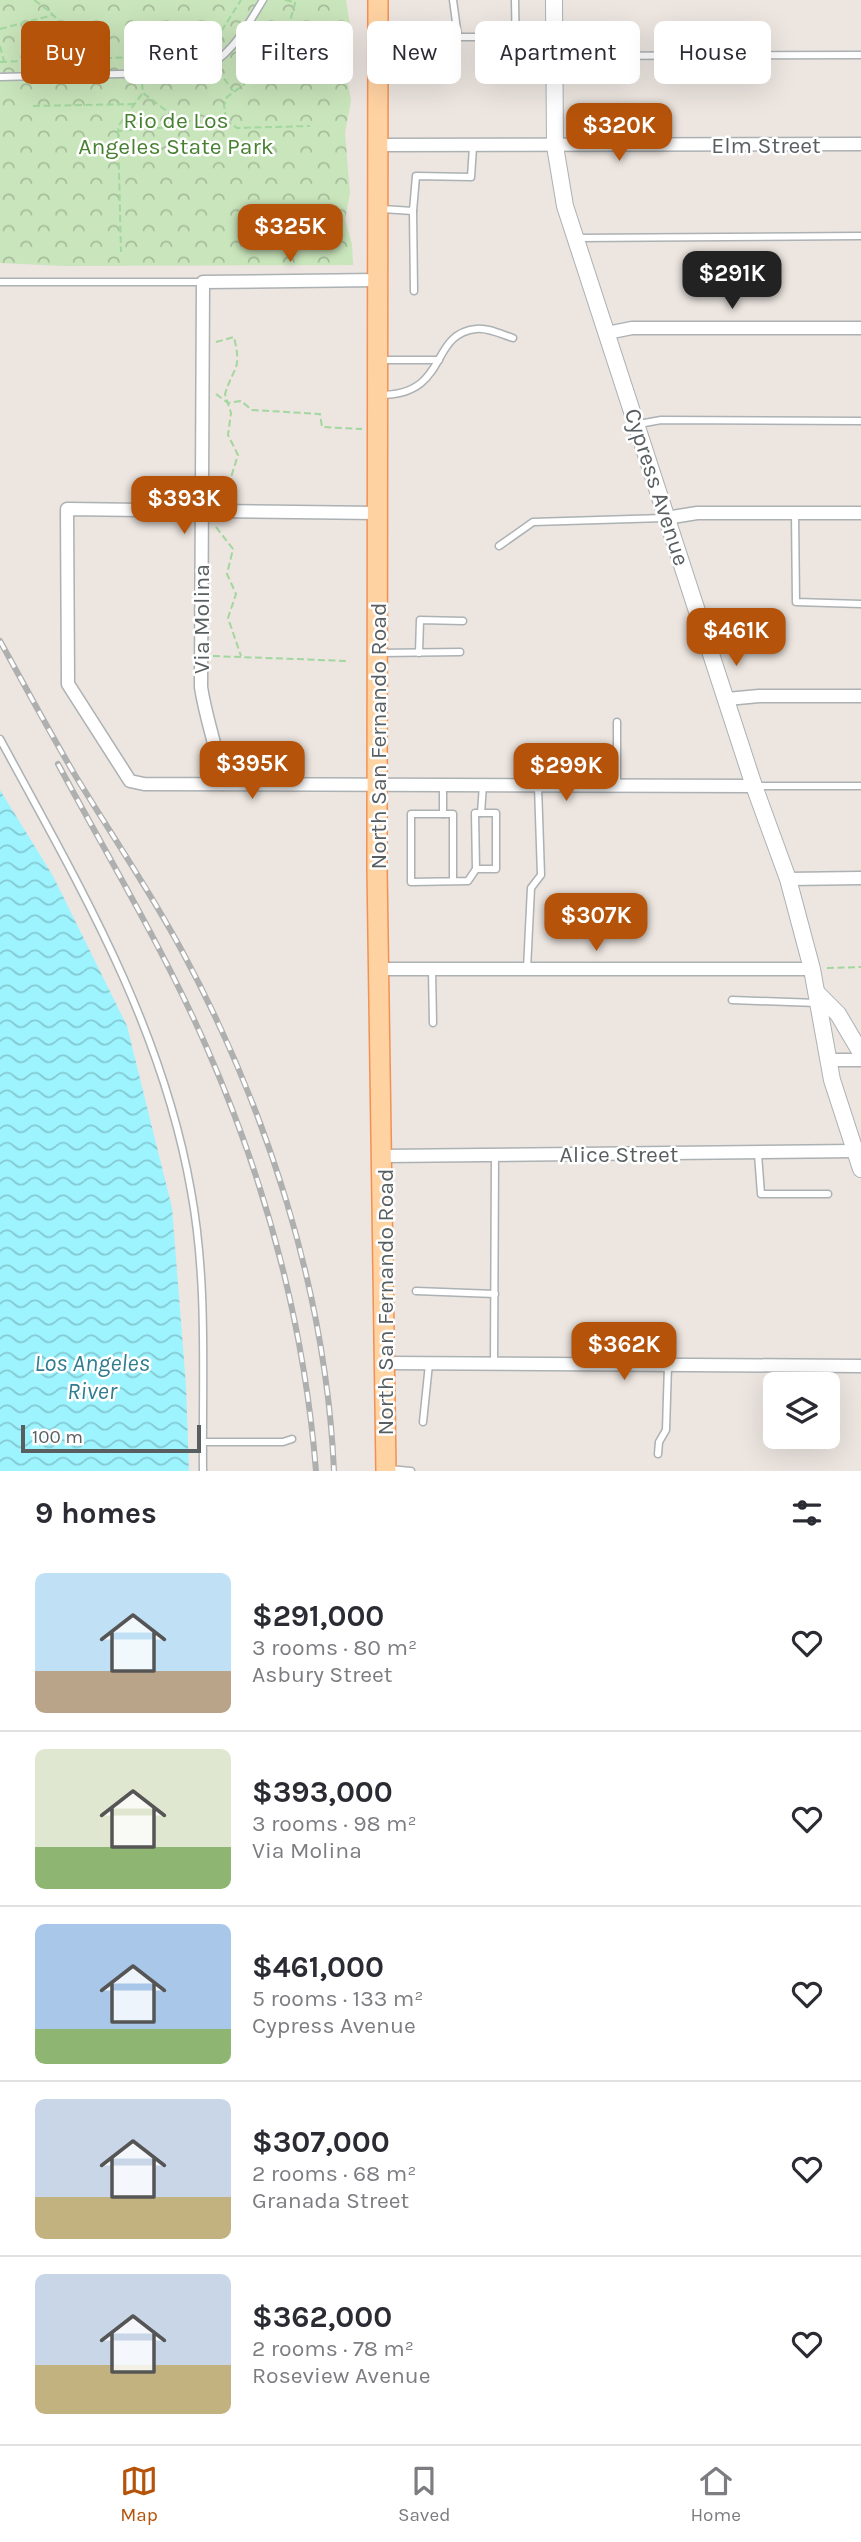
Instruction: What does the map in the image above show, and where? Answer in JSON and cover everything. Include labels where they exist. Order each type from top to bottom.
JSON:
[{"type":"main road","name":"North San Fernando Road","points":[[378,0],[377,785],[384,1156],[386,1470]]},
{"type":"street","name":"Cypress Avenue","points":[[554,0],[554,21]]},
{"type":"street","name":"Cypress Avenue","points":[[554,84],[558,175],[576,238],[754,786],[788,878],[812,970],[829,1060],[858,1151],[861,1169]]},
{"type":"street","name":"Elm Street","points":[[378,145],[473,147],[861,144]]},
{"type":"street","points":[[203,282],[377,280]]},
{"type":"street","name":"Via Molina","points":[[203,282],[201,655],[204,710],[218,748],[223,784]]},
{"type":"street","points":[[607,333],[632,328],[861,328]]},
{"type":"street","points":[[377,513],[67,509],[68,684],[130,781],[617,788],[754,786]]},
{"type":"street","points":[[666,517],[697,513],[861,513]]},
{"type":"street","points":[[727,699],[759,696],[861,696]]},
{"type":"street","points":[[788,878],[861,878]]},
{"type":"street","points":[[380,969],[812,970]]},
{"type":"street","points":[[818,998],[838,1014],[861,1053]]},
{"type":"street","points":[[829,1060],[861,1060]]},
{"type":"street","name":"Alice Street","points":[[384,1156],[858,1151]]},
{"type":"street","points":[[386,1363],[861,1366]]},
{"type":"lane","points":[[222,57],[238,40],[263,0]]},
{"type":"lane","points":[[453,0],[458,37],[476,37],[502,55],[516,53],[515,0]]},
{"type":"lane","points":[[640,56],[861,55]]},
{"type":"lane","points":[[0,78],[21,77]]},
{"type":"lane","points":[[414,291],[413,211],[416,176],[471,177],[473,147]]},
{"type":"lane","points":[[379,209],[413,211]]},
{"type":"lane","points":[[576,238],[861,236]]},
{"type":"lane","points":[[0,282],[203,282]]},
{"type":"lane","points":[[378,394],[401,395],[427,381],[453,337],[477,328],[513,338]]},
{"type":"lane","points":[[378,360],[439,360]]},
{"type":"lane","points":[[637,424],[661,420],[861,421]]},
{"type":"lane","points":[[794,513],[796,602],[861,604]]},
{"type":"lane","points":[[499,546],[533,522],[666,517]]},
{"type":"lane","points":[[419,653],[421,620],[463,621]]},
{"type":"lane","points":[[378,653],[460,652]]},
{"type":"lane","points":[[617,722],[617,788]]},
{"type":"lane","points":[[0,739],[111,946],[173,1110],[191,1191],[200,1267],[204,1318],[203,1471]]},
{"type":"lane","points":[[443,785],[443,814]]},
{"type":"lane","points":[[481,813],[482,785]]},
{"type":"lane","points":[[527,970],[531,888],[541,875],[538,786]]},
{"type":"lane","points":[[754,786],[861,786]]},
{"type":"lane","points":[[453,881],[453,814],[411,814],[411,882],[468,881],[476,869],[475,813],[496,813],[496,869],[476,869]]},
{"type":"lane","points":[[432,970],[433,1023]]},
{"type":"lane","points":[[732,1000],[818,998]]},
{"type":"lane","points":[[494,1364],[495,1154]]},
{"type":"lane","points":[[758,1154],[761,1194],[828,1194]]},
{"type":"lane","points":[[416,1291],[495,1294]]},
{"type":"lane","points":[[423,1422],[429,1364]]},
{"type":"lane","points":[[658,1454],[659,1442],[666,1430],[667,1365]]},
{"type":"lane","points":[[202,1442],[283,1442],[292,1439]]},
{"type":"lane","points":[[386,1470],[411,1471]]},
{"type":"path","points":[[34,0],[59,21]]},
{"type":"path","points":[[110,58],[193,55],[215,41],[241,0]]},
{"type":"path","points":[[226,120],[224,105],[233,92],[246,83],[267,53],[286,35],[296,1],[285,0]]},
{"type":"path","points":[[0,29],[54,15]]},
{"type":"path","points":[[0,46],[2,62],[21,61]]},
{"type":"path","points":[[222,76],[233,92]]},
{"type":"path","points":[[121,252],[118,131],[142,93],[142,84]]},
{"type":"path","points":[[142,93],[185,125]]},
{"type":"path","points":[[33,106],[135,104]]},
{"type":"path","points":[[118,131],[181,129],[189,121],[226,120],[237,128],[310,126]]},
{"type":"path","points":[[203,342],[234,337],[238,367],[227,388],[226,401],[230,413],[228,435],[238,455],[226,493],[211,502]]},
{"type":"path","points":[[202,396],[216,394],[226,401],[241,401],[252,410],[320,414],[322,427],[377,430]]},
{"type":"path","points":[[211,522],[233,549],[227,574],[236,594],[228,618],[241,656]]},
{"type":"path","points":[[201,655],[348,661]]},
{"type":"path","points":[[812,970],[861,967]]},
{"type":"green space","name":"Rio de Los Angeles State Park","points":[[0,0],[346,0],[349,21],[236,21],[236,84],[348,84],[351,101],[345,133],[350,193],[345,220],[352,244],[353,265],[64,266],[0,263]]},
{"type":"water","name":"Los Angeles River","points":[[0,790],[53,876],[127,1026],[172,1208],[186,1386],[189,1471],[0,1471]]},
{"type":"railway","points":[[0,641],[75,775],[170,929],[213,1011],[240,1074],[287,1203],[305,1269],[329,1403],[334,1471]]},
{"type":"railway","points":[[58,764],[190,1010],[247,1149],[264,1201],[292,1307],[316,1471]]}]
